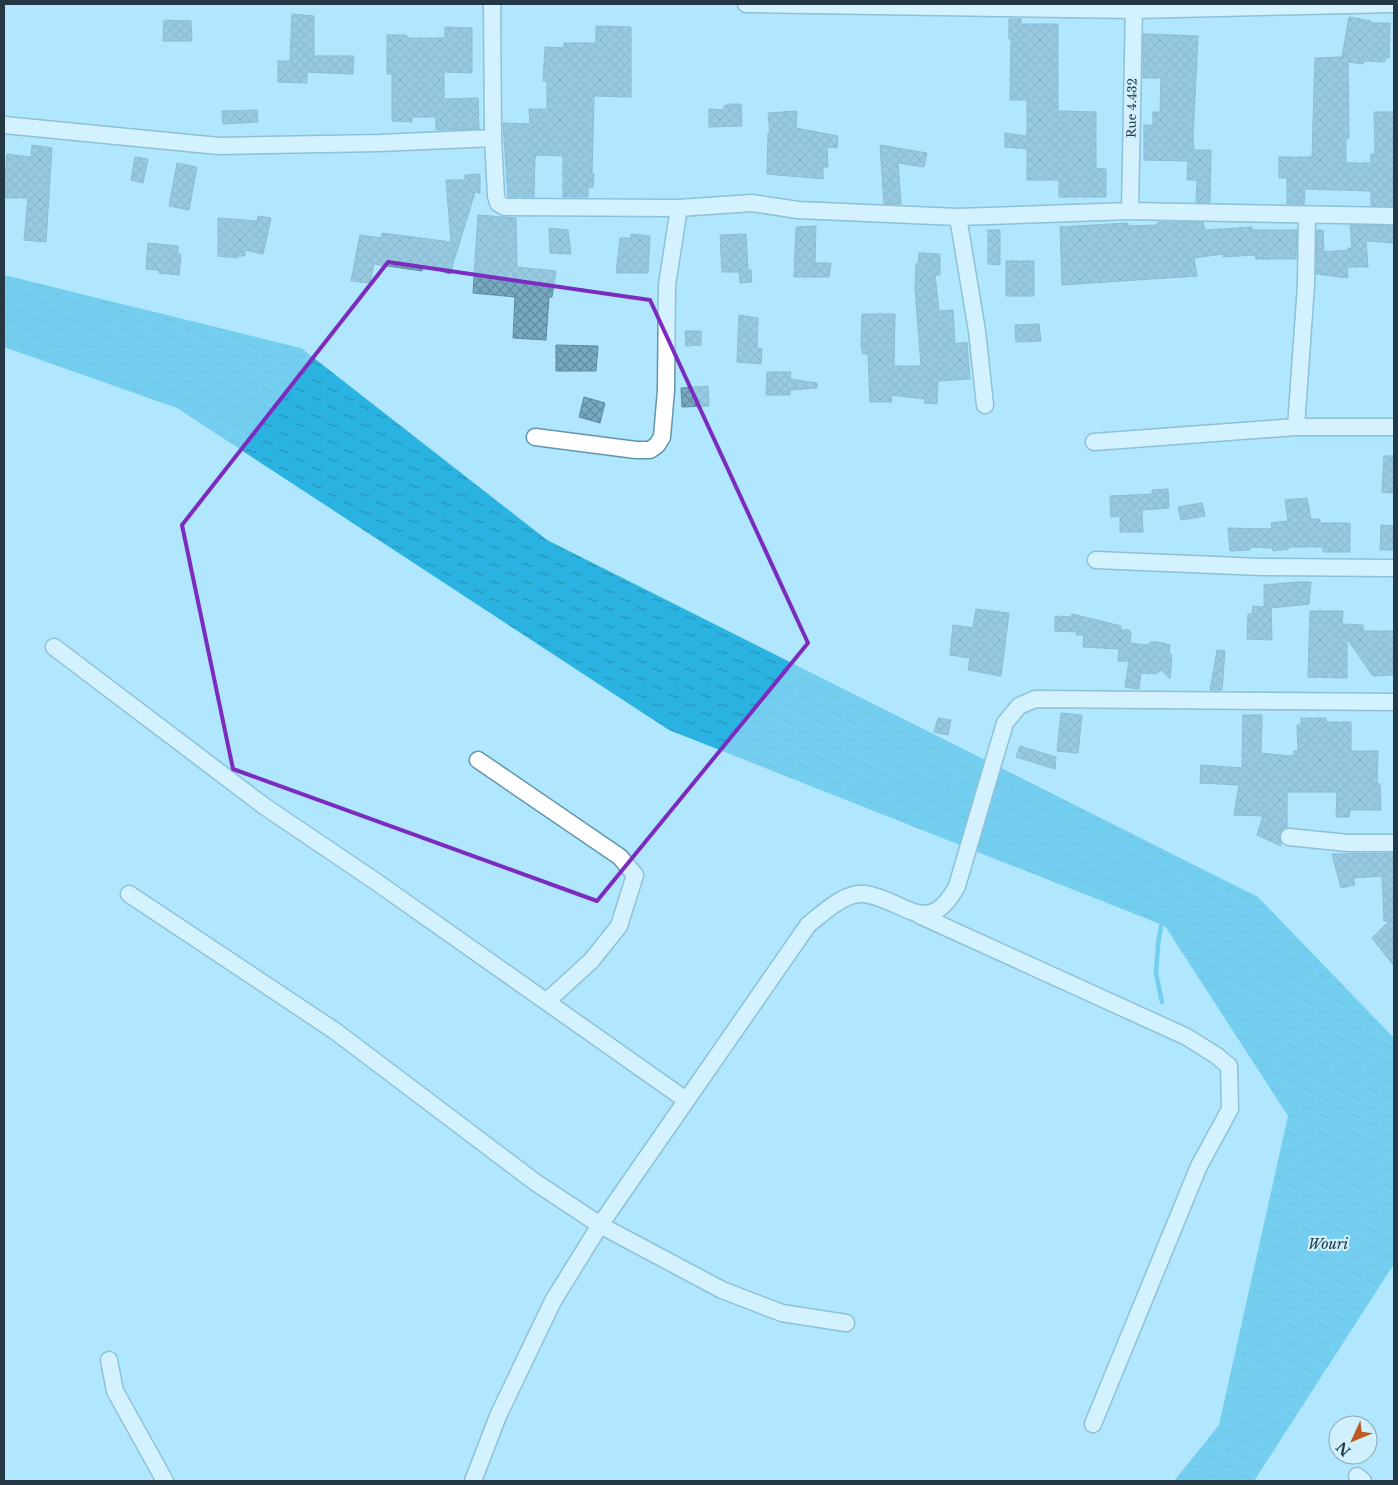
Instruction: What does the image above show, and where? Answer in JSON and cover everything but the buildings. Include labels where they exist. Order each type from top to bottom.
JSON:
[{"type":"street","points":[[492,4],[493,138],[496,196],[498,203],[505,207],[679,208],[752,204],[816,211],[958,217],[1130,211],[1394,216]]},
{"type":"street","points":[[746,4],[1134,7],[1394,4]]},
{"type":"street","name":"Rue 4.432","points":[[1130,211],[1134,7]]},
{"type":"street","points":[[4,125],[219,146],[380,143],[493,138]]},
{"type":"street","points":[[536,437],[636,450],[650,450],[657,445],[662,437],[666,390],[664,327],[666,284],[679,208]]},
{"type":"street","points":[[1296,427],[1306,284],[1307,215]]},
{"type":"street","points":[[958,217],[977,330],[985,406]]},
{"type":"street","points":[[1094,442],[1296,427],[1394,426]]},
{"type":"street","points":[[1096,560],[1262,567],[1394,568]]},
{"type":"street","points":[[54,647],[264,806],[548,1001],[686,1100]]},
{"type":"street","points":[[919,915],[936,912],[950,900],[958,886],[1005,723],[1019,706],[1035,699],[1394,702]]},
{"type":"street","points":[[478,760],[620,857],[635,875],[619,926],[591,961],[548,1001]]},
{"type":"street","points":[[1289,837],[1348,844],[1394,842]]},
{"type":"street","points":[[129,894],[335,1031],[534,1182],[600,1225],[722,1290],[782,1313],[846,1323]]},
{"type":"street","points":[[473,1481],[498,1416],[553,1301],[600,1225],[808,925],[836,901],[864,894],[919,915],[1187,1038],[1217,1056],[1229,1066],[1230,1109],[1199,1166],[1093,1424]]},
{"type":"street","points":[[109,1360],[115,1391],[164,1481]]},
{"type":"highlighted area","points":[[388,262],[650,300],[808,643],[597,901],[233,769],[182,525]]},
{"type":"water","name":"Wouri","points":[[4,275],[301,348],[547,540],[1258,897],[1394,1038],[1394,1264],[1254,1481],[1174,1481],[1219,1425],[1288,1116],[1165,926],[669,730],[177,408],[4,347]]},
{"type":"waterway","points":[[1162,921],[1156,974],[1162,1002]]}]
